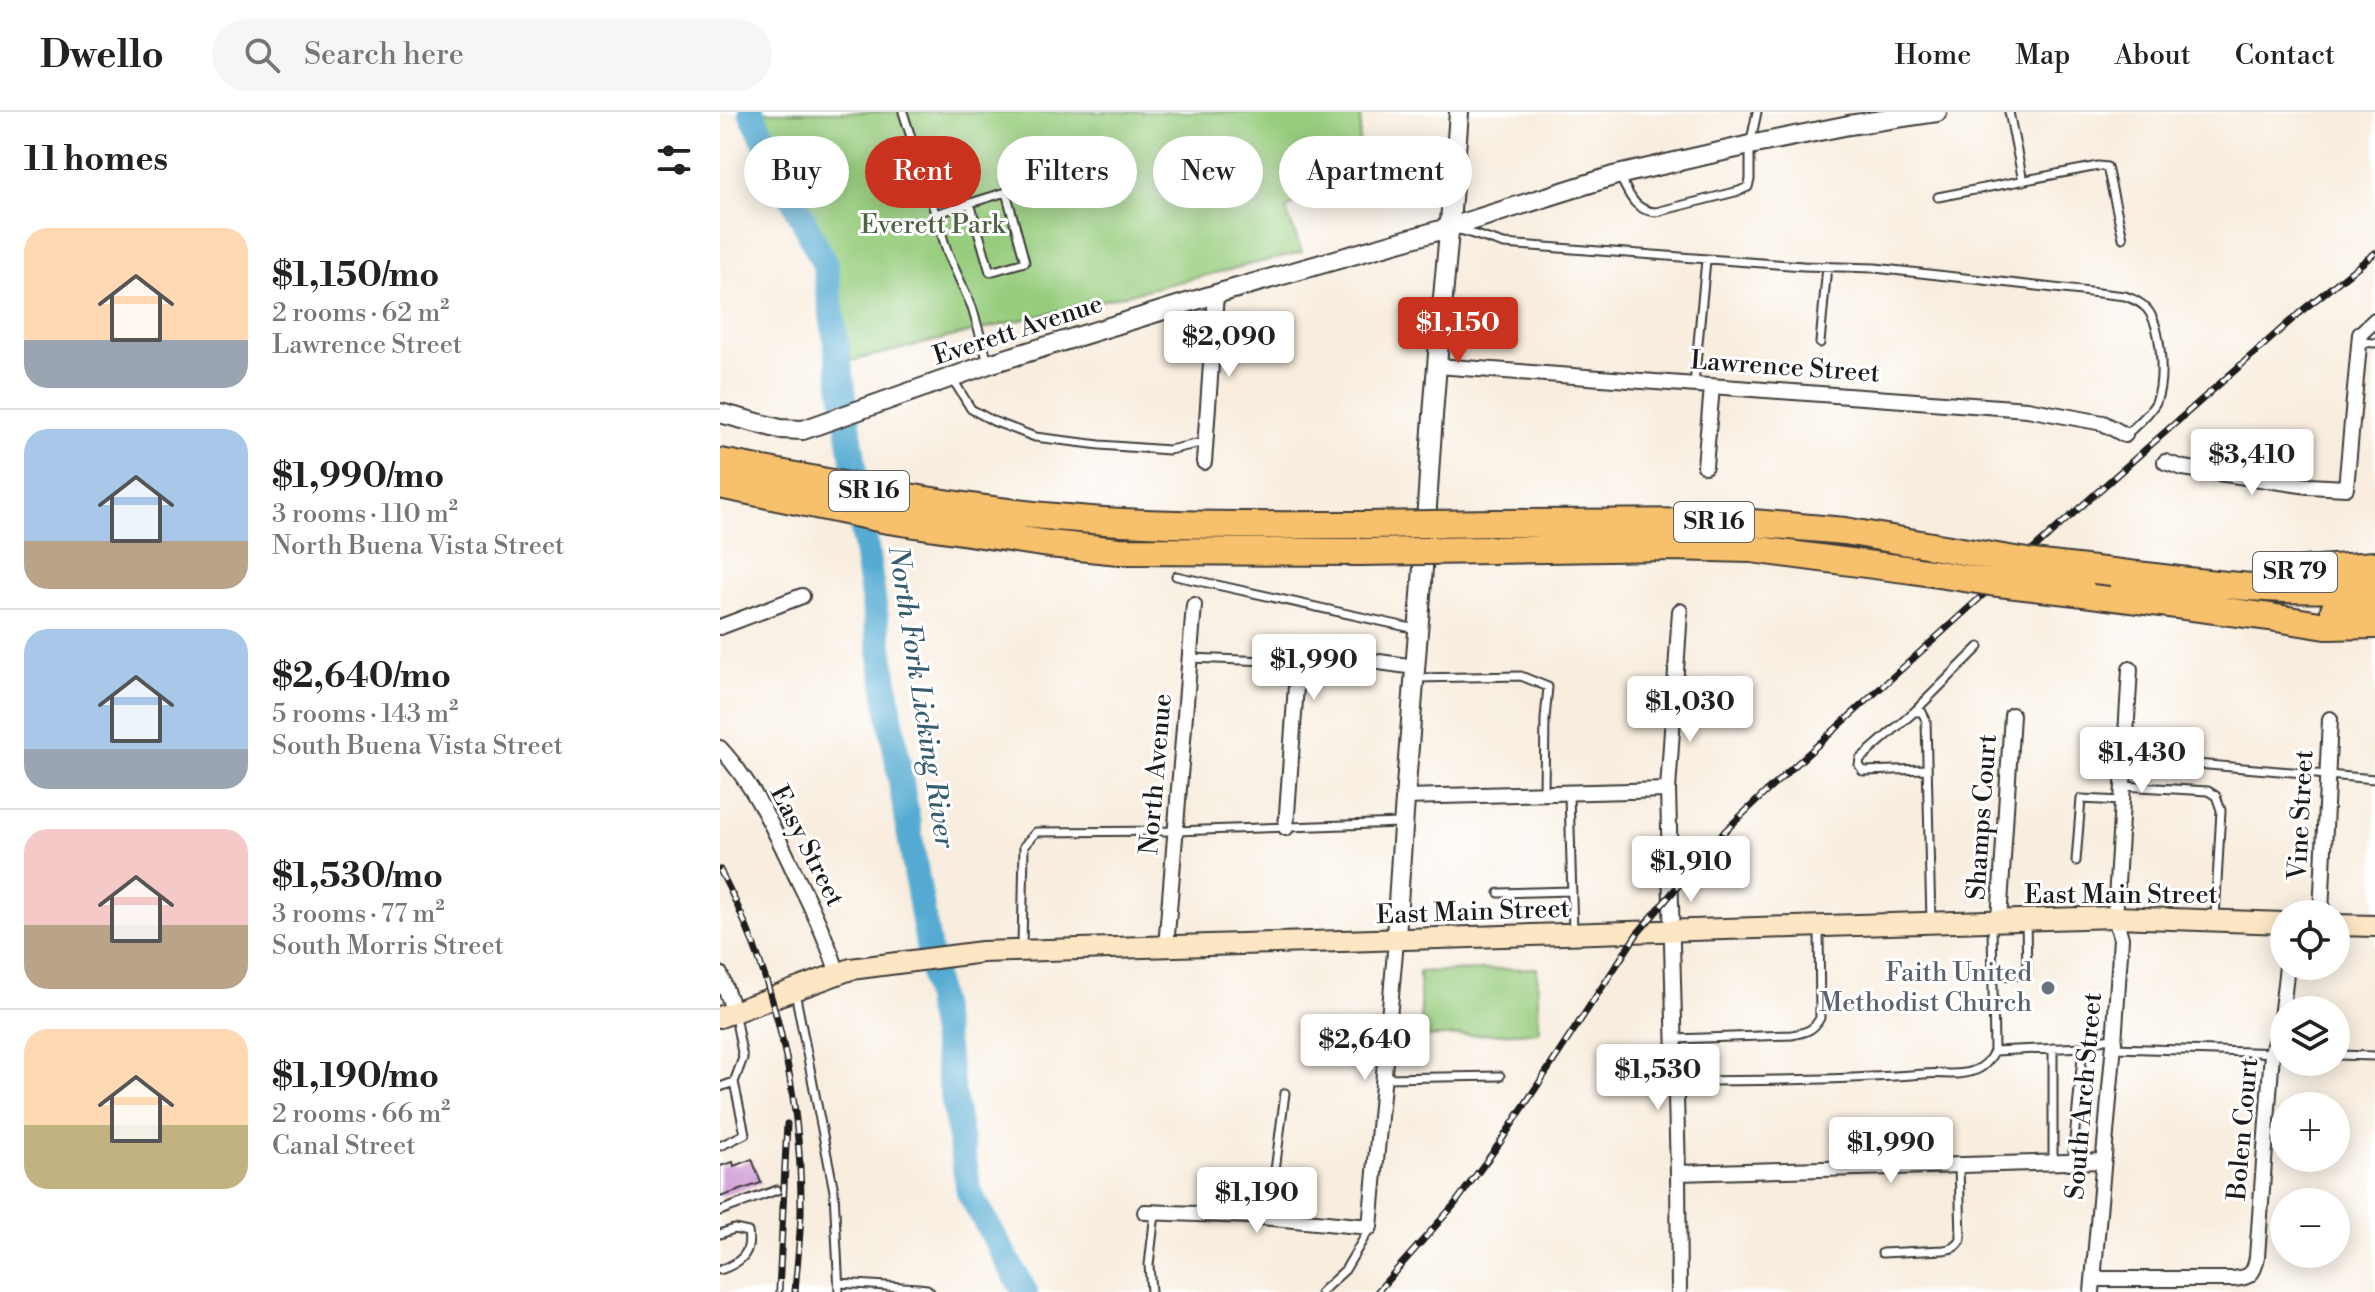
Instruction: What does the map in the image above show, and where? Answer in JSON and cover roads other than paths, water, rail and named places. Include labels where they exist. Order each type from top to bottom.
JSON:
[{"type":"highway","name":"SR 16","points":[[720,462],[878,493],[1051,517],[1116,522],[1364,525],[1741,522],[1845,531],[2033,563],[2262,588],[2375,586]]},
{"type":"highway","name":"SR 16","points":[[720,485],[888,520],[1119,551],[1751,549],[2270,617],[2375,606]]},
{"type":"highway","name":"SR 79","points":[[2215,583],[2304,570],[2375,565]]},
{"type":"highway","name":"SR 79","points":[[2270,617],[2326,626],[2375,625]]},
{"type":"main road","name":"East Main Street","points":[[727,1014],[845,971],[982,952],[2115,917],[2270,923]]},
{"type":"main road","points":[[2350,925],[2375,926]]},
{"type":"street","points":[[1150,1212],[1269,1217],[1370,1227],[1396,941],[1402,823],[1459,112]]},
{"type":"street","name":"Everett Avenue","points":[[720,413],[780,429],[803,430],[989,364],[1619,175],[1850,119],[1937,112]]},
{"type":"street","points":[[1204,462],[1216,294]]},
{"type":"street","points":[[2165,462],[2183,468],[2293,484],[2346,488],[2360,334],[2375,320]]},
{"type":"street","name":"Lawrence Street","points":[[1437,366],[2027,409],[2103,423],[2125,435]]},
{"type":"street","points":[[1705,466],[1712,387]]},
{"type":"street","points":[[720,627],[802,596]]},
{"type":"street","name":"North Avenue","points":[[1166,947],[1194,605]]},
{"type":"street","points":[[1679,1292],[1668,790],[1680,611]]},
{"type":"street","points":[[1286,828],[1298,657],[1307,652],[1414,673]]},
{"type":"street","name":"South Arch Street","points":[[2093,1285],[2121,938],[2115,917],[2130,669]]},
{"type":"street","name":"Shamps Court","points":[[1995,921],[2012,715]]},
{"type":"street","name":"Vine Street","points":[[2322,900],[2330,719]]},
{"type":"street","name":"Easy Street","points":[[720,748],[748,783],[777,834],[830,947],[845,971]]},
{"type":"street","points":[[1405,797],[1668,790]]},
{"type":"street","points":[[720,974],[727,1014]]},
{"type":"street","name":"Bolen Court","points":[[2093,1285],[2232,1279],[2252,1275],[2256,1266],[2276,1076]]},
{"type":"street","points":[[1678,1173],[2102,1161]]},
{"type":"lane","points":[[903,112],[948,254],[972,307],[989,364]]},
{"type":"lane","points":[[1619,175],[1635,204],[1642,210],[1656,212],[1748,187],[1750,145],[1757,112]]},
{"type":"lane","points":[[2009,112],[2023,181]]},
{"type":"lane","points":[[1938,197],[2098,166],[2107,167],[2123,238]]},
{"type":"lane","points":[[1006,192],[1025,262],[990,272],[970,203],[1006,192]]},
{"type":"lane","points":[[935,214],[954,208]]},
{"type":"lane","points":[[1451,227],[1504,244],[1706,260],[1909,271],[2125,296],[2139,302],[2151,314],[2160,348],[2160,379],[2155,404],[2125,435]]},
{"type":"lane","points":[[1694,385],[1706,260]]},
{"type":"lane","points":[[1820,343],[1827,266]]},
{"type":"lane","points":[[2359,342],[2375,343]]},
{"type":"lane","points":[[951,376],[971,409],[1035,437],[1169,450],[1205,442]]},
{"type":"lane","points":[[1176,576],[1418,630]]},
{"type":"lane","points":[[1927,769],[1863,771],[1859,765],[1860,759],[1914,712],[1979,647]]},
{"type":"lane","points":[[1190,658],[1297,662]]},
{"type":"lane","points":[[1414,673],[1521,676],[1548,687],[1544,792]]},
{"type":"lane","points":[[1914,712],[1922,712],[1926,720],[1931,923]]},
{"type":"lane","points":[[2125,758],[2375,779]]},
{"type":"lane","points":[[1569,791],[1573,935]]},
{"type":"lane","points":[[2076,861],[2081,799],[2208,791],[2216,796],[2221,810],[2215,921]]},
{"type":"lane","points":[[1022,951],[1024,846],[1036,832],[1175,831],[1402,823]]},
{"type":"lane","points":[[1499,893],[1572,891]]},
{"type":"lane","points":[[1993,976],[2027,975],[2026,920]]},
{"type":"lane","points":[[1676,1081],[1800,1081],[1976,1071],[1991,1060],[1994,1051],[1995,921]]},
{"type":"lane","points":[[1675,1039],[1792,1035],[1808,1032],[1816,1026],[1820,1018],[1819,927]]},
{"type":"lane","points":[[795,989],[834,1191],[839,1288],[918,1288],[930,1292]]},
{"type":"lane","points":[[720,1146],[745,1134],[734,1082],[743,1058],[727,1014]]},
{"type":"lane","points":[[1994,1051],[2083,1047],[2104,1039],[2114,1043],[2270,1053]]},
{"type":"lane","points":[[2072,1162],[2083,1047]]},
{"type":"lane","points":[[2053,1048],[2053,1162]]},
{"type":"lane","points":[[2350,1055],[2375,1056]]},
{"type":"lane","points":[[1384,1078],[1500,1076]]},
{"type":"lane","points":[[720,1087],[734,1082]]},
{"type":"lane","points":[[1269,1217],[1285,1093]]},
{"type":"lane","points":[[1882,1253],[1943,1250],[1958,1245],[1961,1240],[1959,1164]]},
{"type":"lane","points":[[720,1211],[777,1190]]},
{"type":"lane","points":[[1150,1212],[1151,1292]]},
{"type":"lane","points":[[1321,1292],[1345,1270],[1370,1227]]},
{"type":"lane","points":[[720,1234],[742,1229],[748,1232],[750,1241],[745,1256],[736,1264],[720,1270]]},
{"type":"waterway","name":"North Fork Licking River","points":[[751,112],[825,265],[890,716],[969,1192],[1025,1292]]},
{"type":"railway","points":[[1377,1292],[1454,1205],[1499,1144],[1637,934],[1725,831],[2058,527],[2304,309],[2375,253]]},
{"type":"railway","points":[[720,870],[756,951],[782,1037],[790,1080],[800,1169],[801,1213],[795,1292]]},
{"type":"railway","points":[[779,1292],[787,1124]]},
{"type":"place","name":"Faith United Methodist Church","points":[[2048,988]]},
{"type":"park label","name":"Everett Park","points":[[933,225]]}]
